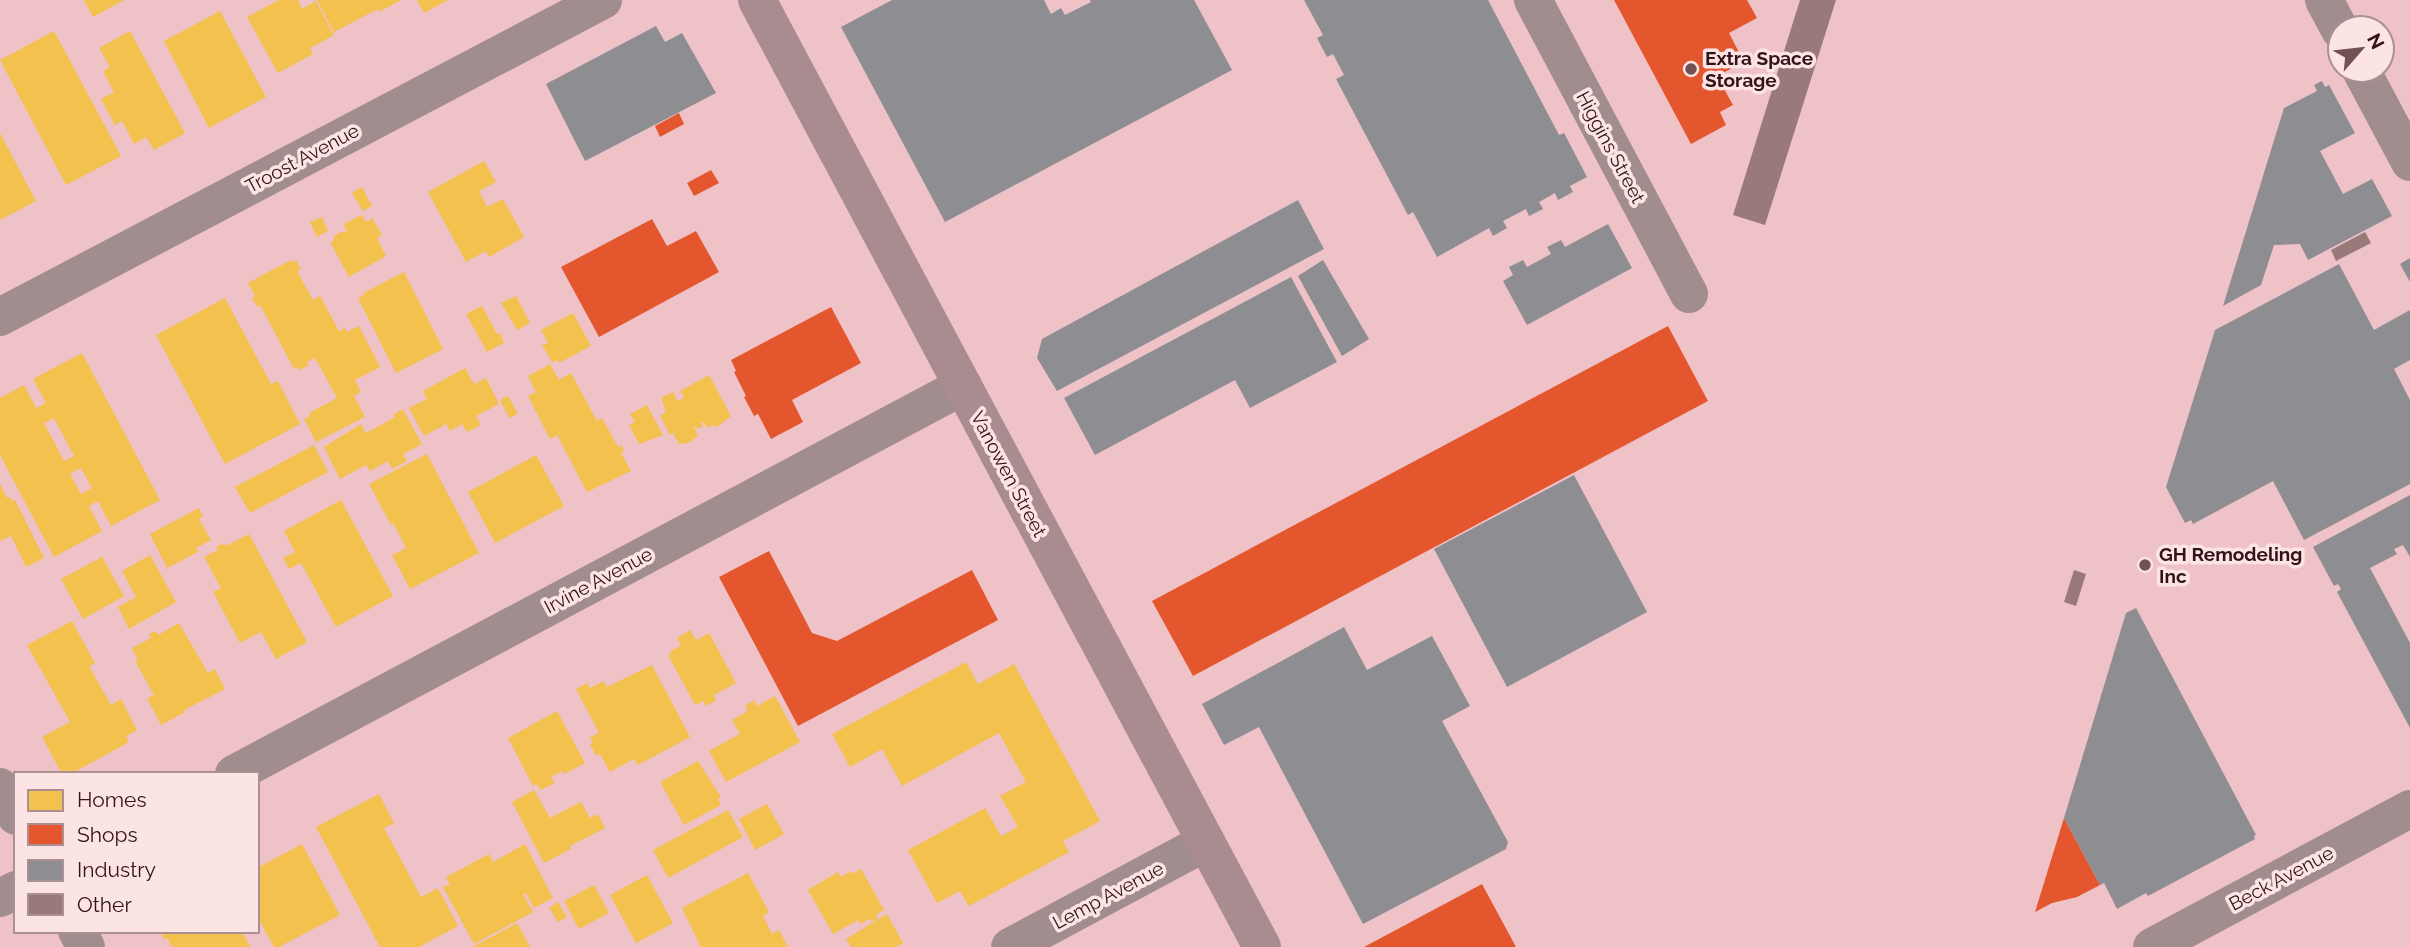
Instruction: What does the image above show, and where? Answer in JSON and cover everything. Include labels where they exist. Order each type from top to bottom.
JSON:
[{"type":"main road","name":"Vanowen Street","points":[[757,0],[1262,947]]},
{"type":"street","name":"Troost Avenue","points":[[0,317],[603,0]]},
{"type":"street","name":"Higgins Street","points":[[1533,0],[1689,294]]},
{"type":"street","points":[[2368,84],[2410,162]]},
{"type":"street","name":"Irvine Avenue","points":[[238,772],[963,386]]},
{"type":"street","points":[[0,787],[14,813]]},
{"type":"street","name":"Beck Avenue","points":[[2152,947],[2410,809]]},
{"type":"street","name":"Lemp Avenue","points":[[1010,947],[1206,842]]},
{"type":"building: Homes","points":[[84,0],[124,0],[93,17]]},
{"type":"building: Homes","points":[[279,0],[298,0],[302,9],[316,1],[334,35],[310,48],[313,54],[278,73],[247,17]]},
{"type":"building: Homes","points":[[317,0],[401,0],[334,32]]},
{"type":"building: Homes","points":[[417,0],[448,0],[424,13]]},
{"type":"building: Homes","points":[[220,11],[266,97],[209,128],[164,41]]},
{"type":"building: Homes","points":[[54,31],[121,156],[66,185],[0,60]]},
{"type":"building: Homes","points":[[130,31],[185,133],[154,150],[146,137],[134,144],[122,121],[115,125],[101,99],[114,92],[103,71],[110,67],[99,48]]},
{"type":"building: Homes","points":[[0,133],[36,201],[0,220]]},
{"type":"building: Homes","points":[[484,161],[496,182],[479,191],[487,207],[503,199],[524,237],[489,257],[486,251],[466,262],[428,192]]},
{"type":"building: Homes","points":[[362,187],[372,206],[363,211],[352,193]]},
{"type":"building: Homes","points":[[362,215],[366,222],[372,218],[382,235],[377,238],[386,256],[349,277],[330,242],[342,231],[347,232],[344,224]]},
{"type":"building: Homes","points":[[322,217],[328,231],[317,237],[310,222]]},
{"type":"building: Homes","points":[[291,260],[296,260],[301,269],[297,271],[313,300],[320,296],[339,331],[345,328],[347,332],[359,326],[380,367],[355,380],[361,392],[354,396],[365,417],[316,442],[304,419],[310,416],[309,413],[337,398],[315,358],[300,370],[298,367],[294,369],[260,305],[257,307],[252,298],[255,296],[248,283]]},
{"type":"building: Homes","points":[[404,272],[443,349],[396,373],[358,298]]},
{"type":"building: Homes","points":[[516,296],[530,323],[517,330],[501,303]]},
{"type":"building: Homes","points":[[225,298],[271,384],[278,381],[300,424],[225,464],[156,335]]},
{"type":"building: Homes","points":[[482,306],[504,343],[487,352],[466,314]]},
{"type":"building: Homes","points":[[573,313],[591,346],[559,363],[557,360],[552,362],[542,345],[548,343],[541,330]]},
{"type":"building: Homes","points":[[82,353],[160,500],[111,526],[98,501],[89,506],[102,531],[54,557],[0,455],[0,398],[24,385],[36,408],[46,403],[33,379]],"holes":[[[54,418],[74,456],[64,461],[44,423]],[[81,468],[92,488],[81,494],[70,474]]]},
{"type":"building: Homes","points":[[550,364],[559,380],[571,373],[597,421],[602,418],[618,447],[621,445],[624,451],[621,453],[631,471],[587,492],[557,435],[550,439],[528,396],[536,392],[528,376]]},
{"type":"building: Homes","points":[[465,368],[474,384],[486,378],[499,404],[476,416],[481,425],[467,432],[462,424],[450,431],[446,424],[424,436],[409,408],[427,399],[423,391]]},
{"type":"building: Homes","points":[[709,375],[731,416],[717,427],[713,425],[707,428],[704,422],[701,423],[703,426],[697,429],[694,427],[698,436],[689,443],[679,444],[673,433],[670,435],[660,416],[666,412],[661,398],[673,392],[678,401],[684,398],[680,391]]},
{"type":"building: Homes","points":[[508,396],[518,414],[509,418],[500,400]]},
{"type":"building: Homes","points":[[647,405],[663,435],[639,444],[629,425],[635,422],[630,414]]},
{"type":"building: Homes","points":[[403,409],[422,444],[403,454],[407,461],[392,469],[388,461],[370,471],[366,465],[340,479],[324,447],[361,424],[366,433],[395,417],[393,415]]},
{"type":"building: Homes","points":[[314,445],[328,472],[250,513],[235,487]]},
{"type":"building: Homes","points":[[427,454],[479,553],[410,589],[392,555],[406,548],[369,484]]},
{"type":"building: Homes","points":[[536,455],[564,506],[495,543],[468,492]]},
{"type":"building: Homes","points":[[0,484],[7,498],[15,500],[44,558],[26,567],[11,536],[0,541]]},
{"type":"building: Homes","points":[[341,500],[393,596],[336,627],[301,563],[289,569],[283,558],[295,552],[284,531]]},
{"type":"building: Homes","points":[[199,508],[203,516],[199,519],[211,540],[196,548],[198,552],[167,568],[150,534]]},
{"type":"building: Homes","points":[[249,534],[307,642],[276,659],[261,632],[240,643],[213,592],[221,588],[204,557],[218,550],[216,547],[224,543],[226,546]]},
{"type":"building: Homes","points":[[150,555],[176,602],[129,629],[118,607],[136,597],[122,571]]},
{"type":"building: Homes","points":[[102,557],[124,596],[83,619],[61,579]]},
{"type":"building: Homes","points":[[72,621],[95,663],[89,666],[111,705],[121,699],[137,730],[126,736],[129,742],[75,772],[61,772],[42,737],[70,722],[27,645]]},
{"type":"building: Homes","points":[[179,623],[208,673],[215,669],[225,689],[161,725],[147,698],[154,695],[135,661],[138,660],[132,648],[151,638],[149,634],[156,631],[158,635]]},
{"type":"building: Homes","points":[[690,630],[696,640],[709,633],[736,683],[714,695],[716,700],[706,706],[703,701],[695,705],[668,655],[672,653],[670,651],[681,646],[677,638]]},
{"type":"building: Homes","points":[[966,662],[978,684],[1014,664],[1100,821],[1063,841],[1069,852],[969,906],[960,891],[937,903],[908,850],[985,808],[1001,836],[1018,827],[1000,796],[1026,782],[999,733],[902,786],[882,749],[850,767],[832,734]]},
{"type":"building: Homes","points":[[652,665],[690,737],[638,765],[634,759],[610,772],[600,754],[596,756],[590,744],[593,743],[590,737],[599,733],[576,689],[587,683],[590,688],[604,681],[607,687]]},
{"type":"building: Homes","points":[[775,696],[800,742],[726,782],[709,751],[740,734],[732,720],[748,711],[745,706],[754,700],[757,706]]},
{"type":"building: Homes","points":[[557,711],[585,763],[564,774],[562,771],[551,777],[555,783],[540,790],[537,784],[533,786],[508,738]]},
{"type":"building: Homes","points":[[698,761],[721,797],[718,799],[721,805],[684,825],[660,782]]},
{"type":"building: Homes","points":[[534,790],[550,818],[581,802],[590,818],[598,814],[605,828],[544,863],[512,802]]},
{"type":"building: Homes","points":[[379,794],[394,823],[384,828],[421,897],[438,888],[458,926],[419,947],[380,947],[316,827]]},
{"type":"building: Homes","points":[[767,804],[784,834],[755,850],[739,819]]},
{"type":"building: Homes","points":[[728,810],[743,837],[668,878],[653,850]]},
{"type":"building: Homes","points":[[302,844],[340,915],[279,947],[274,947],[259,920],[259,867]]},
{"type":"building: Homes","points":[[525,844],[553,898],[534,908],[526,893],[523,894],[533,912],[474,944],[443,887],[450,884],[446,877],[489,854],[493,862]]},
{"type":"building: Homes","points":[[861,869],[884,910],[876,915],[878,918],[872,922],[870,919],[860,924],[858,920],[833,934],[808,890],[838,872],[841,877]]},
{"type":"building: Homes","points":[[748,873],[769,912],[763,916],[772,934],[779,930],[788,947],[701,947],[682,908]]},
{"type":"building: Homes","points":[[647,875],[673,923],[636,943],[610,895]]},
{"type":"building: Homes","points":[[594,885],[609,913],[579,929],[564,901]]},
{"type":"building: Homes","points":[[558,902],[567,917],[558,922],[549,908]]},
{"type":"building: Homes","points":[[887,914],[903,943],[896,947],[851,947],[846,939]]},
{"type":"building: Homes","points":[[517,923],[530,947],[473,947]]},
{"type":"building: Homes","points":[[161,933],[243,933],[250,947],[172,947],[167,938],[164,939]]},
{"type":"building: Shops","name":"Extra Space Storage","points":[[1614,0],[1747,0],[1757,18],[1729,33],[1744,62],[1717,76],[1733,105],[1720,112],[1726,125],[1691,144]]},
{"type":"building: Shops","points":[[679,113],[684,124],[660,137],[655,126]]},
{"type":"building: Shops","points":[[711,170],[719,183],[694,196],[687,183]]},
{"type":"building: Shops","points":[[652,219],[667,246],[696,231],[719,272],[599,337],[561,267]]},
{"type":"building: Shops","points":[[831,307],[861,363],[792,400],[803,422],[771,439],[758,414],[754,416],[744,397],[746,396],[731,360]]},
{"type":"building: Shops","points":[[1668,326],[1708,401],[1193,676],[1152,601]]},
{"type":"building: Shops","points":[[769,551],[812,633],[837,641],[972,570],[998,620],[798,726],[719,577]]},
{"type":"building: Shops","points":[[2064,818],[2100,885],[2077,897],[2052,903],[2035,912]]},
{"type":"building: Shops","points":[[1482,884],[1516,947],[1364,947]]},
{"type":"building: Industry","points":[[892,0],[1044,0],[1051,14],[1061,8],[1065,15],[1091,2],[1090,0],[1194,0],[1232,70],[945,222],[841,27]]},
{"type":"building: Industry","points":[[1304,0],[1488,0],[1559,135],[1564,133],[1587,177],[1570,186],[1573,192],[1558,200],[1555,193],[1539,202],[1543,209],[1529,216],[1526,209],[1503,221],[1507,228],[1493,236],[1489,228],[1437,257],[1413,212],[1408,215],[1336,79],[1344,75],[1333,54],[1327,57],[1317,38],[1323,35]]},
{"type":"building: Industry","points":[[656,26],[665,42],[682,33],[716,93],[585,161],[546,84]]},
{"type":"building: Industry","points":[[2322,81],[2325,87],[2329,85],[2355,133],[2320,151],[2343,194],[2372,179],[2392,216],[2308,260],[2300,244],[2274,245],[2261,285],[2223,306],[2284,108],[2317,91],[2314,85]]},
{"type":"building: Industry","points":[[1298,200],[1324,249],[1057,391],[1037,358],[1042,339]]},
{"type":"building: Industry","points":[[1608,224],[1632,268],[1527,325],[1503,281],[1513,275],[1509,267],[1523,260],[1527,267],[1551,254],[1547,247],[1561,240],[1565,247]]},
{"type":"building: Industry","points":[[2410,258],[2410,282],[2400,264]]},
{"type":"building: Industry","points":[[1323,260],[1369,339],[1342,356],[1298,276]]},
{"type":"building: Industry","points":[[2339,264],[2374,330],[2410,310],[2410,360],[2394,369],[2410,400],[2410,484],[2304,540],[2273,481],[2193,524],[2191,520],[2185,523],[2166,487],[2215,330]]},
{"type":"building: Industry","points":[[1291,277],[1337,362],[1250,408],[1235,380],[1095,455],[1064,398]]},
{"type":"building: Industry","points":[[1574,475],[1647,612],[1507,687],[1434,549]]},
{"type":"building: Industry","points":[[2410,495],[2410,557],[2403,545],[2394,549],[2397,554],[2370,568],[2410,643],[2410,728],[2337,592],[2341,589],[2338,584],[2334,586],[2313,547]]},
{"type":"building: Industry","points":[[2136,608],[2256,835],[2255,839],[2148,896],[2146,893],[2117,909],[2104,883],[2100,885],[2064,818],[2126,613]]},
{"type":"building: Industry","points":[[1344,627],[1367,670],[1432,636],[1470,706],[1442,721],[1508,842],[1506,849],[1363,924],[1259,727],[1224,745],[1202,704]]},
{"type":"building: Other","points":[[1800,0],[1836,0],[1765,225],[1733,215]]},
{"type":"building: Other","points":[[2365,232],[2371,243],[2336,261],[2331,250]]},
{"type":"building: Other","points":[[2074,570],[2086,574],[2076,606],[2064,602]]},
{"type":"place","name":"Extra Space Storage","points":[[1691,69]]},
{"type":"place","name":"GH Remodeling Inc","points":[[2145,565]]}]
